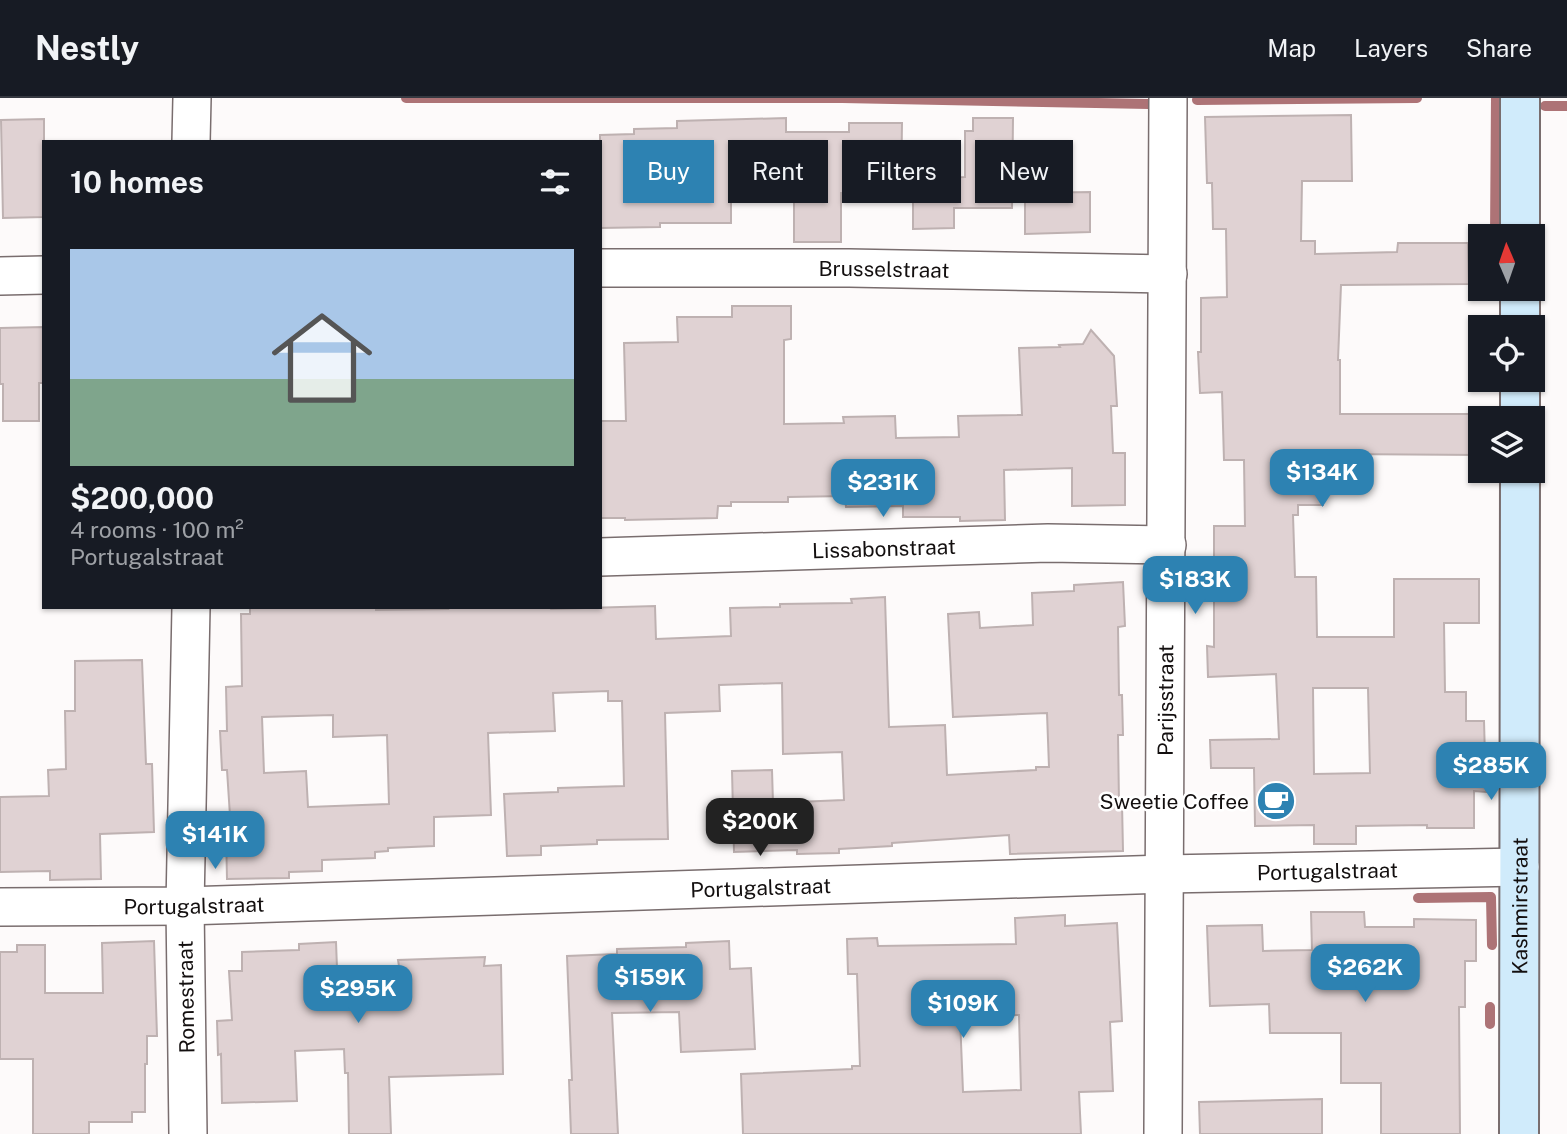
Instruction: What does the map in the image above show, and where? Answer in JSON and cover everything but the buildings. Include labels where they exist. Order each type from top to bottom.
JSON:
[{"type":"street","points":[[191,140],[192,98]]},
{"type":"street","name":"Parijsstraat","points":[[1163,1134],[1168,98]]},
{"type":"street","points":[[1520,98],[1520,224]]},
{"type":"street","name":"Brusselstraat","points":[[602,268],[849,268],[1168,274]]},
{"type":"street","points":[[0,276],[42,275]]},
{"type":"street","name":"Kashmirstraat","points":[[1519,1134],[1520,483]]},
{"type":"street","name":"Lissabonstraat","points":[[602,557],[1048,543],[1167,545]]},
{"type":"street","name":"Romestraat","points":[[188,1134],[185,906],[191,609]]},
{"type":"street","name":"Portugalstraat","points":[[0,907],[185,906],[1165,874],[1520,867]]},
{"type":"waterway","points":[[406,98],[842,98],[1149,104]]},
{"type":"waterway","points":[[1197,100],[1417,98]]},
{"type":"waterway","points":[[1495,224],[1496,98]]},
{"type":"waterway","points":[[1545,106],[1567,106]]},
{"type":"waterway","points":[[1418,898],[1491,897],[1492,945]]},
{"type":"waterway","points":[[1490,1007],[1490,1024]]},
{"type":"place","name":"Sweetie Coffee","points":[[1276,801]]}]
